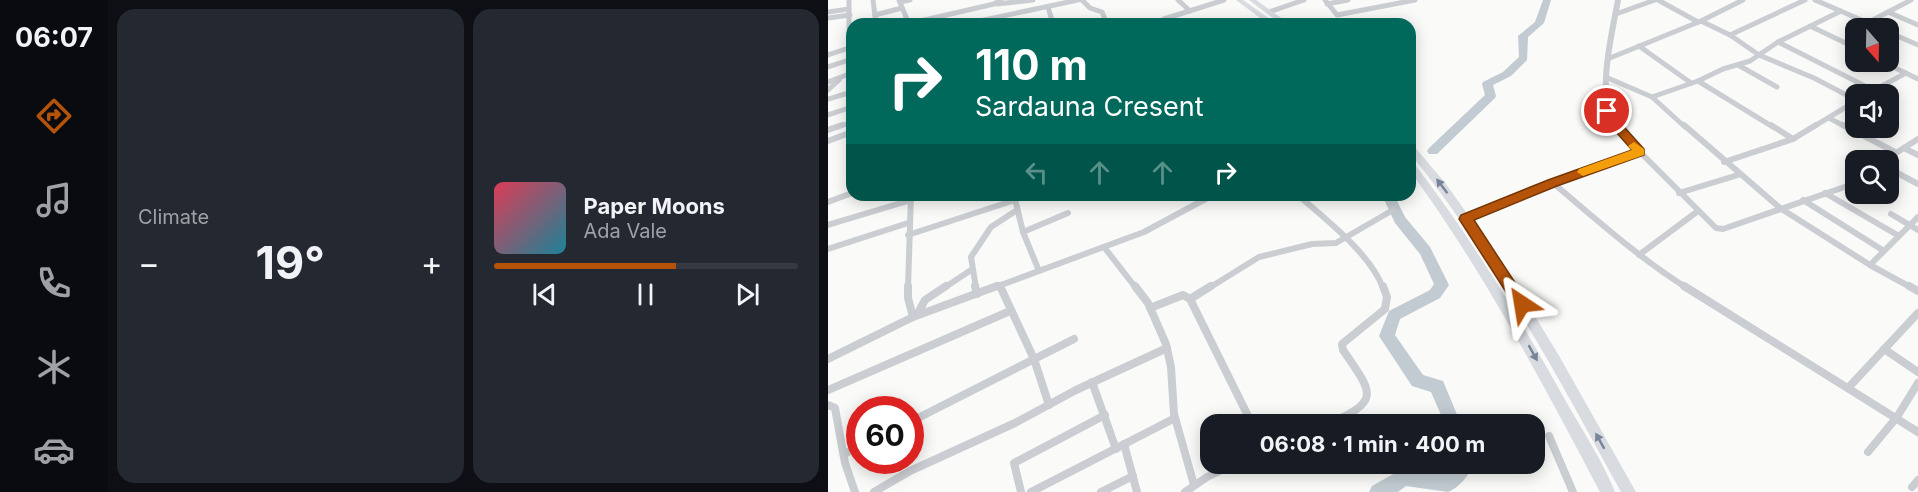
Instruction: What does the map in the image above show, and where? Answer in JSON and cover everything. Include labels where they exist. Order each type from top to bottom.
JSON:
[{"type":"main road","points":[[1239,0],[1264,18]]},
{"type":"main road","points":[[1252,0],[1278,18]]},
{"type":"main road","points":[[1416,155],[1466,219],[1522,304],[1629,492]]},
{"type":"main road","points":[[1416,172],[1454,225],[1514,319],[1608,492]]},
{"type":"street","points":[[849,0],[850,18]]},
{"type":"street","points":[[873,0],[875,18]]},
{"type":"street","points":[[906,18],[899,1],[910,0]]},
{"type":"street","points":[[993,4],[1001,0]]},
{"type":"street","points":[[934,18],[993,4],[1033,0]]},
{"type":"street","points":[[979,7],[992,17],[1080,0],[1090,8],[1102,12],[1104,18]]},
{"type":"street","points":[[1178,0],[1190,11]]},
{"type":"street","points":[[1170,18],[1224,0]]},
{"type":"street","points":[[1269,12],[1304,0]]},
{"type":"street","points":[[1326,2],[1348,0]]},
{"type":"street","points":[[1326,2],[1337,15],[1395,2],[1415,0]]},
{"type":"street","points":[[1618,0],[1608,78],[1609,116],[1640,152],[1712,226],[1723,229],[1845,187]]},
{"type":"street","points":[[1616,14],[1656,0],[1730,35],[1759,55],[1814,78],[1845,95]]},
{"type":"street","points":[[1610,58],[1700,21],[1743,0]]},
{"type":"street","points":[[1730,35],[1805,0]]},
{"type":"street","points":[[1815,0],[1856,18]]},
{"type":"street","points":[[1826,5],[1836,0]]},
{"type":"street","points":[[1876,18],[1911,0]]},
{"type":"street","points":[[1048,7],[1051,18]]},
{"type":"street","points":[[875,15],[902,8]]},
{"type":"street","points":[[1652,97],[1738,65],[1840,11]]},
{"type":"street","points":[[828,12],[850,12]]},
{"type":"street","points":[[828,18],[850,12]]},
{"type":"street","points":[[1887,12],[1918,25]]},
{"type":"street","points":[[1810,26],[1845,43]]},
{"type":"street","points":[[1899,37],[1918,45]]},
{"type":"street","points":[[1778,42],[1863,84]]},
{"type":"street","points":[[1639,46],[1691,83]]},
{"type":"street","points":[[828,48],[842,51]]},
{"type":"street","points":[[828,55],[846,49]]},
{"type":"street","points":[[828,67],[846,61]]},
{"type":"street","points":[[1738,65],[1777,87]]},
{"type":"street","points":[[1899,70],[1918,78]]},
{"type":"street","points":[[1886,84],[1906,73]]},
{"type":"street","points":[[828,82],[846,75]]},
{"type":"street","points":[[828,90],[843,76]]},
{"type":"street","points":[[1608,78],[1652,97],[1738,175],[1780,208],[1870,265],[1918,291]]},
{"type":"street","points":[[1698,81],[1792,139]]},
{"type":"street","points":[[828,99],[846,94]]},
{"type":"street","points":[[1724,162],[1792,139],[1845,108]]},
{"type":"street","points":[[828,116],[846,109]]},
{"type":"street","points":[[1829,118],[1891,150]]},
{"type":"street","points":[[828,130],[846,124]]},
{"type":"street","points":[[828,141],[846,134]]},
{"type":"street","points":[[1899,150],[1918,138]]},
{"type":"street","points":[[1904,148],[1918,155]]},
{"type":"street","points":[[1466,219],[1553,183],[1640,152]]},
{"type":"street","points":[[1899,174],[1918,184]]},
{"type":"street","points":[[1679,193],[1738,175]]},
{"type":"street","points":[[1553,183],[1665,274],[1918,432]]},
{"type":"street","points":[[1825,193],[1899,236]]},
{"type":"street","points":[[828,202],[846,195]]},
{"type":"street","points":[[1803,200],[1884,251]]},
{"type":"street","points":[[828,225],[902,201]]},
{"type":"street","points":[[911,201],[908,223],[909,302],[915,316]]},
{"type":"street","points":[[908,235],[1005,201]]},
{"type":"street","points":[[1015,201],[1023,232],[1039,271]]},
{"type":"street","points":[[828,359],[915,316],[1144,231],[1202,201]]},
{"type":"street","points":[[1304,201],[1370,265],[1385,292],[1386,308],[1378,316],[1347,336],[1342,344],[1343,350],[1367,386],[1368,400],[1364,407],[1354,414]]},
{"type":"street","points":[[977,294],[970,259],[987,231],[1017,210]]},
{"type":"street","points":[[1190,299],[1269,253],[1312,244],[1329,245],[1345,239],[1393,210]]},
{"type":"street","points":[[1639,255],[1698,211]]},
{"type":"street","points":[[1023,232],[1068,213]]},
{"type":"street","points":[[1891,214],[1918,230]]},
{"type":"street","points":[[1870,265],[1918,217]]},
{"type":"street","points":[[828,249],[908,223]]},
{"type":"street","points":[[1104,247],[1150,308],[1167,348],[1172,367],[1175,418],[1194,485]]},
{"type":"street","points":[[915,316],[921,304],[971,270]]},
{"type":"street","points":[[1000,285],[1034,359],[1049,405]]},
{"type":"street","points":[[1150,308],[1183,295],[1190,299],[1247,414]]},
{"type":"street","points":[[909,302],[921,304]]},
{"type":"street","points":[[828,390],[1010,311]]},
{"type":"street","points":[[1849,387],[1918,313]]},
{"type":"street","points":[[924,415],[1074,339]]},
{"type":"street","points":[[874,492],[910,471],[996,432],[1092,382],[1167,348]]},
{"type":"street","points":[[1884,349],[1918,372]]},
{"type":"street","points":[[1092,382],[1133,476],[1137,492]]},
{"type":"street","points":[[1868,452],[1897,417],[1918,383]]},
{"type":"street","points":[[828,405],[835,408],[855,492]]},
{"type":"street","points":[[1021,492],[1014,462],[1105,414]]},
{"type":"street","points":[[1031,492],[1175,418]]},
{"type":"street","points":[[1549,436],[1573,492]]},
{"type":"street","points":[[1185,492],[1214,474]]},
{"type":"street","points":[[1101,492],[1133,476]]},
{"type":"waterway","points":[[1433,151],[1491,96],[1487,84],[1507,74],[1524,58],[1523,36],[1539,23],[1547,0]]},
{"type":"waterway","points":[[1391,201],[1400,220],[1425,251],[1442,285],[1435,294],[1394,315],[1387,336],[1418,381],[1437,386],[1449,414]]},
{"type":"waterway","points":[[1378,492],[1387,489],[1404,477],[1448,483],[1456,474]]},
{"type":"slow traffic","points":[[1583,172],[1640,152],[1634,146]]},
{"type":"route","points":[[1522,304],[1466,219],[1553,183],[1640,152],[1607,111]]}]
